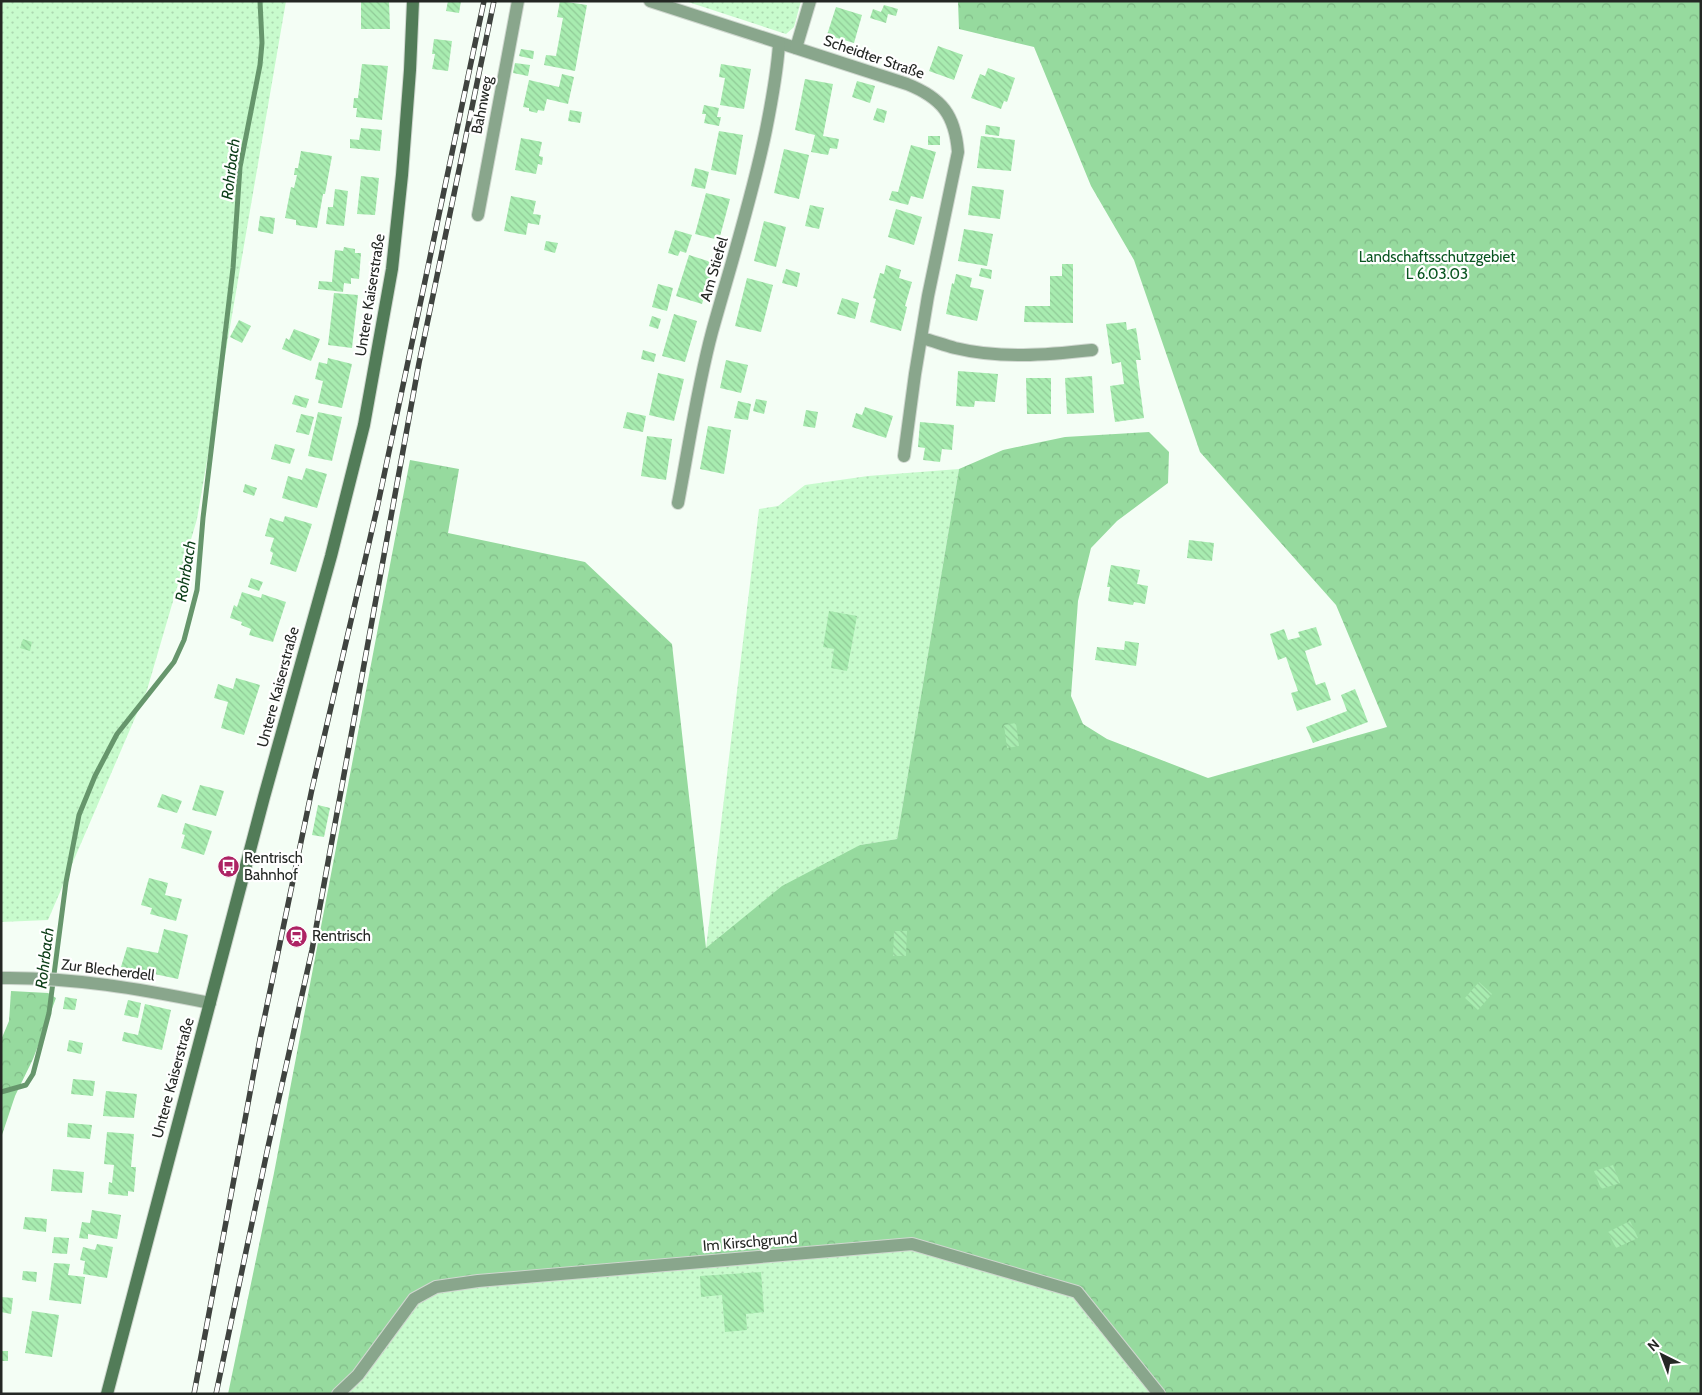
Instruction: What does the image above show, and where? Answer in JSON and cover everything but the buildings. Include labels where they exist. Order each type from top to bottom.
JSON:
[{"type":"main road","name":"Untere Kaiserstraße","points":[[107,1394],[264,796],[329,565],[364,425],[392,269],[402,175],[413,1]]},
{"type":"street","name":"Bahnweg","points":[[478,215],[518,1]]},
{"type":"street","name":"Scheidter Straße","points":[[650,1],[924,90],[937,99],[952,120],[957,136],[958,152],[928,296],[904,456]]},
{"type":"street","points":[[796,48],[810,1]]},
{"type":"street","name":"Am Stiefel","points":[[678,503],[696,403],[712,333],[758,168],[777,75],[779,44]]},
{"type":"street","points":[[922,338],[955,348],[1006,355],[1092,350]]},
{"type":"street","name":"Zur Blecherdell","points":[[1,978],[77,980],[115,985],[210,1003]]},
{"type":"street","name":"Im Kirschgrund","points":[[338,1394],[358,1375],[414,1299],[436,1287],[912,1244],[1077,1292],[1159,1394]]},
{"type":"green space","points":[[1,1],[286,1],[197,519],[147,690],[48,920],[1,922]]},
{"type":"green space","points":[[685,1],[801,1],[794,27],[786,34]]},
{"type":"green space","name":"Landschaftsschutzgebiet L 6.03.03","points":[[958,1],[1701,1],[1701,1394],[1156,1394],[1078,1291],[912,1242],[478,1280],[413,1298],[337,1394],[228,1394],[274,1173],[410,460],[459,469],[448,533],[585,562],[672,644],[706,948],[782,886],[860,845],[897,839],[959,469],[1003,450],[1065,437],[1149,432],[1169,452],[1168,483],[1117,521],[1091,548],[1078,601],[1071,696],[1083,724],[1107,739],[1208,778],[1387,727],[1336,605],[1200,452],[1134,260],[1091,186],[1034,47],[959,29]]},
{"type":"green space","points":[[959,469],[897,839],[860,845],[706,948],[759,509],[778,506],[805,485],[868,476]]},
{"type":"green space","points":[[11,991],[48,993],[56,998],[33,1059],[15,1096],[1,1138],[1,1040],[9,1021]]},
{"type":"green space","points":[[912,1242],[1078,1291],[1156,1394],[337,1394],[399,1315],[436,1286]]},
{"type":"waterway","name":"Rohrbach","points":[[1,1092],[26,1085],[33,1074],[49,1013],[66,882],[79,815],[95,776],[117,734],[174,662],[184,640],[197,590],[203,518],[233,268],[240,167],[260,65],[262,43],[260,1]]},
{"type":"railway","points":[[194,1394],[260,1039],[312,789],[378,504],[484,1]]},
{"type":"railway","points":[[216,1394],[312,950],[419,363],[494,1]]},
{"type":"place","name":"Rentrisch Bahnhof","points":[[228,867]]},
{"type":"place","name":"Rentrisch","points":[[296,936]]}]
